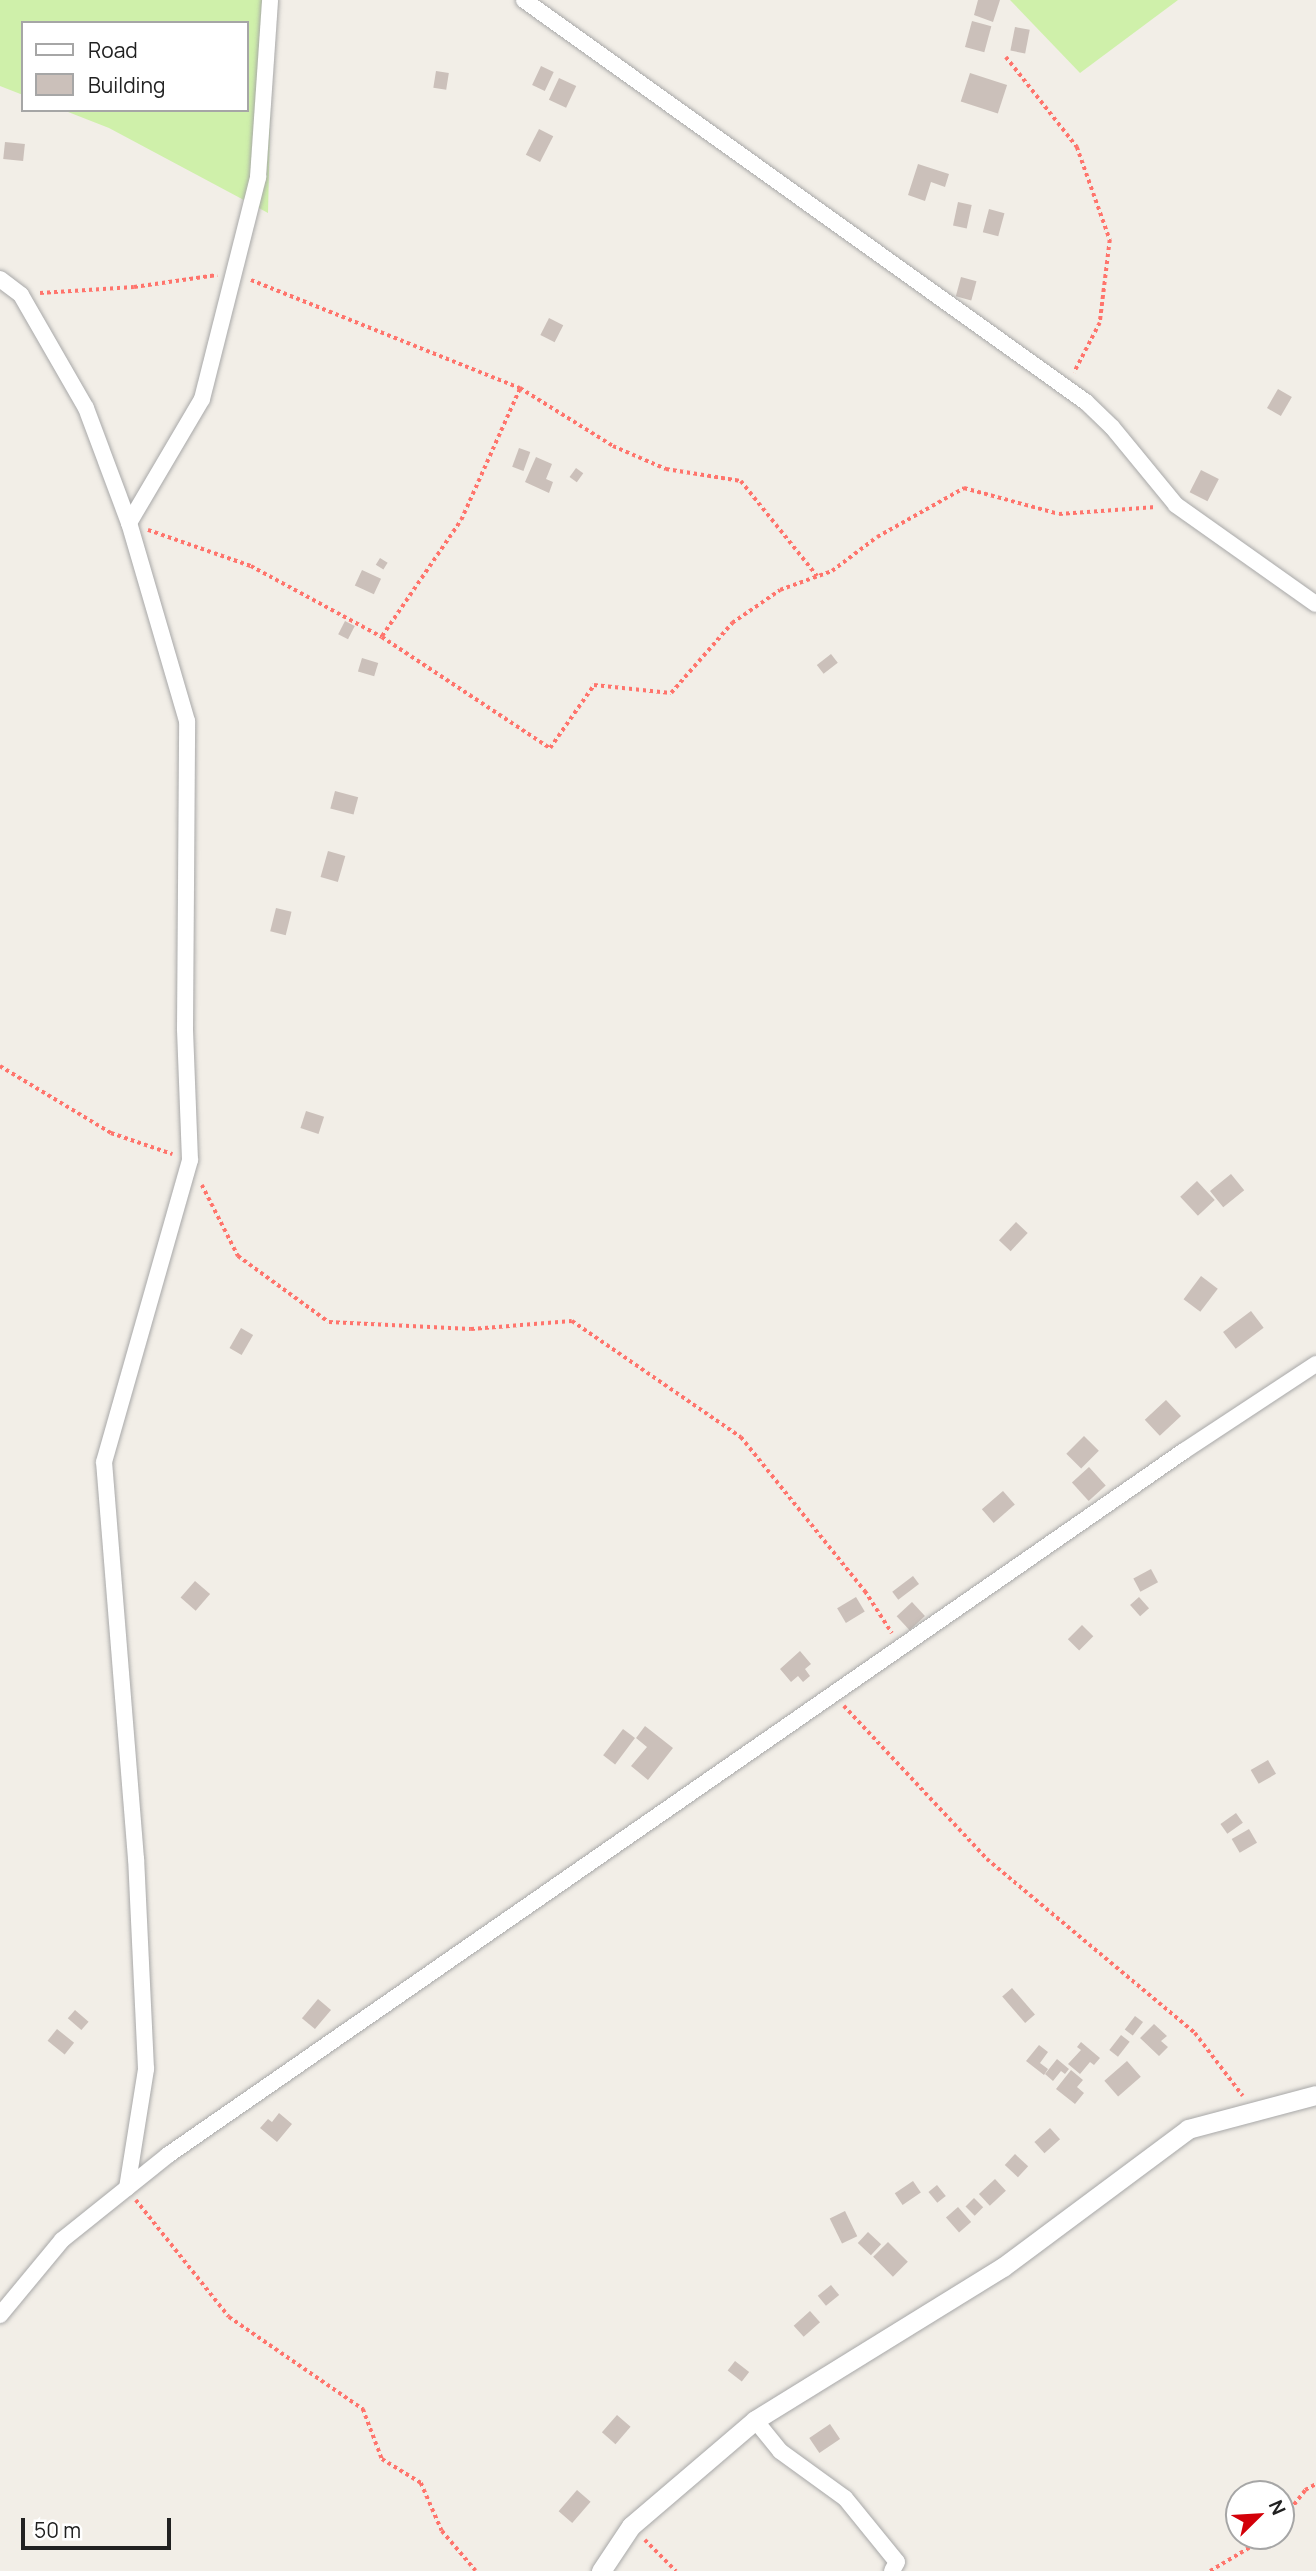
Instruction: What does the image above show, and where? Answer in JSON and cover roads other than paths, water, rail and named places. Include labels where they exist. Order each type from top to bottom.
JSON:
[{"type":"street","points":[[129,523],[202,399],[258,177],[270,0]]},
{"type":"street","points":[[524,0],[1066,387],[1112,427],[1176,505],[1316,604]]},
{"type":"street","points":[[0,279],[20,295],[86,408],[129,523],[187,721],[185,1029],[190,1160],[104,1462],[136,1859],[146,2069],[127,2188]]},
{"type":"street","points":[[0,2315],[62,2240],[168,2155],[1184,1451],[1316,1364]]},
{"type":"street","points":[[601,2571],[631,2526],[755,2420],[1003,2267],[1188,2129],[1316,2095]]},
{"type":"street","points":[[755,2420],[780,2451],[845,2498],[897,2562],[892,2571]]}]
